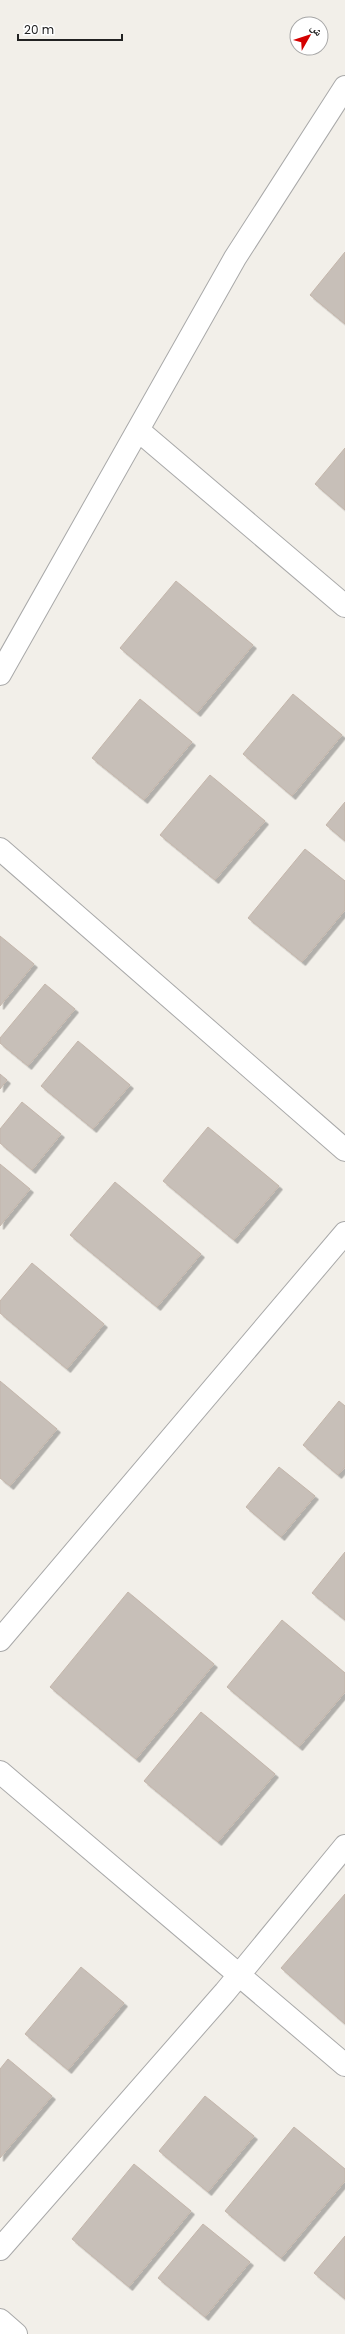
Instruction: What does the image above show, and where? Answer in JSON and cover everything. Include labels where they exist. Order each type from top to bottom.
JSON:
[{"type":"street","points":[[0,674],[235,258],[344,93]]},
{"type":"street","points":[[138,430],[345,606]]},
{"type":"street","points":[[0,849],[345,1150]]},
{"type":"street","points":[[0,1640],[345,1233]]},
{"type":"street","points":[[0,1772],[238,1976],[345,2065]]},
{"type":"street","points":[[0,2249],[238,1976],[345,1846]]},
{"type":"street","points":[[0,2320],[16,2334]]},
{"type":"building","points":[[345,252],[345,324],[310,295]]},
{"type":"building","points":[[345,448],[345,510],[315,484]]},
{"type":"building","points":[[176,581],[253,645],[197,713],[120,648]]},
{"type":"building","points":[[293,694],[342,735],[292,796],[243,754]]},
{"type":"building","points":[[140,699],[192,742],[144,800],[92,758]]},
{"type":"building","points":[[210,775],[265,821],[215,880],[160,835]]},
{"type":"building","points":[[345,802],[345,841],[326,825]]},
{"type":"building","points":[[305,849],[345,881],[345,910],[302,962],[248,918]]},
{"type":"building","points":[[0,936],[34,964],[0,1006]]},
{"type":"building","points":[[45,984],[75,1009],[28,1066],[0,1043],[0,1038]]},
{"type":"building","points":[[78,1041],[130,1085],[93,1129],[41,1086]]},
{"type":"building","points":[[0,1074],[7,1080],[0,1089]]},
{"type":"building","points":[[22,1102],[61,1134],[32,1170],[0,1143],[0,1129]]},
{"type":"building","points":[[208,1127],[279,1186],[234,1240],[163,1181]]},
{"type":"building","points":[[0,1164],[30,1189],[0,1226]]},
{"type":"building","points":[[115,1182],[201,1254],[157,1307],[70,1235]]},
{"type":"building","points":[[32,1263],[104,1324],[67,1369],[0,1313],[0,1301]]},
{"type":"building","points":[[0,1381],[57,1429],[10,1486],[0,1478]]},
{"type":"building","points":[[339,1401],[345,1406],[345,1467],[338,1475],[303,1445]]},
{"type":"building","points":[[279,1467],[315,1496],[281,1537],[246,1507]]},
{"type":"building","points":[[345,1552],[345,1620],[312,1593]]},
{"type":"building","points":[[128,1592],[214,1664],[136,1759],[50,1687]]},
{"type":"building","points":[[282,1620],[345,1673],[345,1692],[299,1747],[227,1687]]},
{"type":"building","points":[[201,1712],[275,1774],[218,1842],[144,1781]]},
{"type":"building","points":[[345,1894],[345,2024],[281,1968]]},
{"type":"building","points":[[81,1967],[124,2003],[68,2070],[25,2034]]},
{"type":"building","points":[[8,2059],[52,2096],[0,2158],[0,2069]]},
{"type":"building","points":[[205,2096],[254,2136],[208,2192],[159,2151]]},
{"type":"building","points":[[294,2127],[345,2169],[345,2181],[281,2258],[225,2211]]},
{"type":"building","points":[[134,2164],[191,2211],[129,2287],[72,2239]]},
{"type":"building","points":[[203,2224],[250,2262],[205,2317],[158,2278]]},
{"type":"building","points":[[345,2236],[345,2299],[314,2273]]}]
